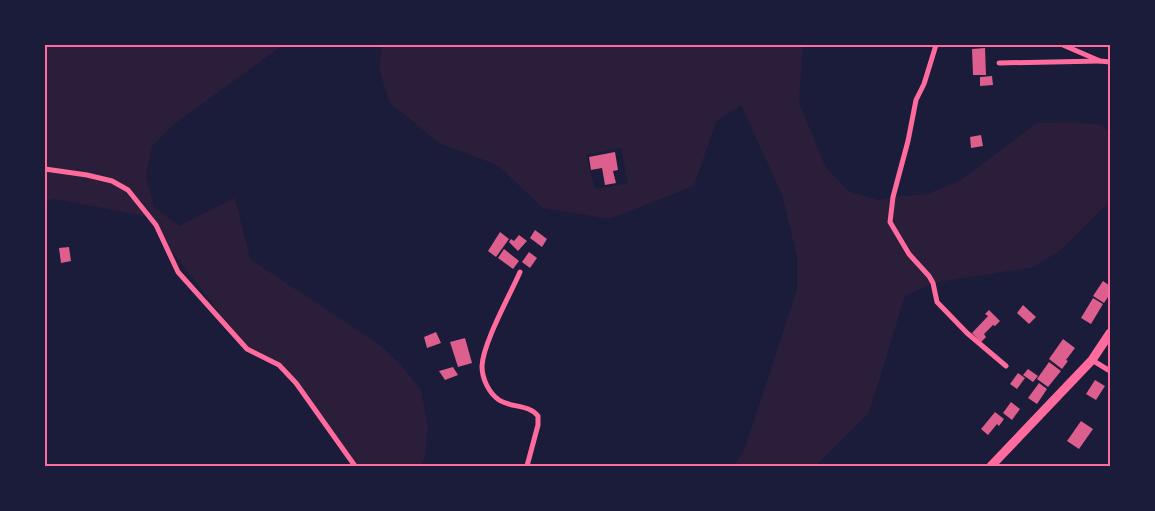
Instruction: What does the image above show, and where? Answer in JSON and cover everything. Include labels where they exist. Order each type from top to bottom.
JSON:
[{"type":"main road","points":[[991,466],[1092,360],[1110,333]]},
{"type":"street","points":[[936,45],[924,84],[916,100],[908,141],[893,197],[890,222],[909,254],[929,276],[933,283],[937,302],[967,333],[1006,366]]},
{"type":"street","points":[[1063,45],[1100,61]]},
{"type":"street","points":[[998,63],[1110,62]]},
{"type":"street","points":[[45,169],[112,181],[128,190],[156,225],[178,272],[247,349],[279,365],[296,383],[354,466]]},
{"type":"street","points":[[520,272],[487,345],[482,367],[487,389],[500,400],[534,411],[538,416],[538,425],[527,466]]},
{"type":"street","points":[[1092,360],[1110,371]]},
{"type":"shaded area","points":[[45,45],[283,45],[173,125],[152,146],[146,176],[154,207],[179,226],[235,198],[250,259],[380,345],[402,366],[421,390],[428,427],[425,456],[421,466],[355,466],[324,422],[279,365],[247,349],[145,216],[54,199],[45,201]]},
{"type":"shaded area","points":[[381,45],[803,45],[799,102],[825,166],[848,191],[878,200],[927,194],[959,181],[1037,123],[1071,122],[1101,125],[1110,133],[1110,199],[1060,251],[1033,267],[933,283],[905,296],[869,413],[815,466],[734,466],[744,450],[797,290],[797,257],[782,195],[741,105],[716,122],[694,186],[609,219],[543,208],[497,165],[439,143],[389,102],[380,72]],"holes":[[[621,148],[628,183],[595,189],[586,155]]]},
{"type":"building","points":[[985,48],[986,75],[973,75],[972,49]]},
{"type":"building","points":[[992,76],[993,85],[980,86],[980,77]]},
{"type":"building","points":[[981,135],[983,146],[971,148],[970,137]]},
{"type":"building","points":[[615,152],[618,170],[613,171],[616,183],[605,185],[602,168],[591,170],[589,157]]},
{"type":"building","points":[[535,230],[547,239],[542,247],[530,238]]},
{"type":"building","points":[[500,232],[509,239],[496,257],[488,251]]},
{"type":"building","points":[[519,235],[527,241],[518,251],[509,242],[511,239],[514,241]]},
{"type":"building","points":[[69,247],[71,261],[61,263],[59,248]]},
{"type":"building","points":[[504,249],[519,261],[513,269],[498,258]]},
{"type":"building","points":[[529,252],[537,258],[530,268],[522,262]]},
{"type":"building","points":[[1103,281],[1110,286],[1110,294],[1104,303],[1093,296]]},
{"type":"building","points":[[1093,298],[1103,304],[1091,324],[1081,318]]},
{"type":"building","points":[[1023,305],[1036,317],[1029,324],[1017,313]]},
{"type":"building","points":[[989,310],[1000,321],[984,334],[986,337],[981,342],[972,333],[988,316],[985,314]]},
{"type":"building","points":[[436,332],[441,343],[427,348],[424,337]]},
{"type":"building","points":[[465,338],[472,363],[458,367],[450,342]]},
{"type":"building","points":[[1063,339],[1075,348],[1062,369],[1049,359]]},
{"type":"building","points":[[1049,362],[1061,371],[1048,387],[1037,379]]},
{"type":"building","points":[[453,367],[458,375],[445,380],[439,371]]},
{"type":"building","points":[[1028,369],[1038,376],[1033,382],[1023,375]]},
{"type":"building","points":[[1018,373],[1025,378],[1017,389],[1010,384]]},
{"type":"building","points":[[1095,380],[1105,386],[1096,400],[1086,394]]},
{"type":"building","points":[[1039,383],[1047,389],[1037,404],[1028,398]]},
{"type":"building","points":[[1011,402],[1020,409],[1012,420],[1003,413]]},
{"type":"building","points":[[995,412],[1004,419],[988,435],[981,429]]},
{"type":"building","points":[[1081,421],[1093,429],[1079,449],[1067,441]]}]
